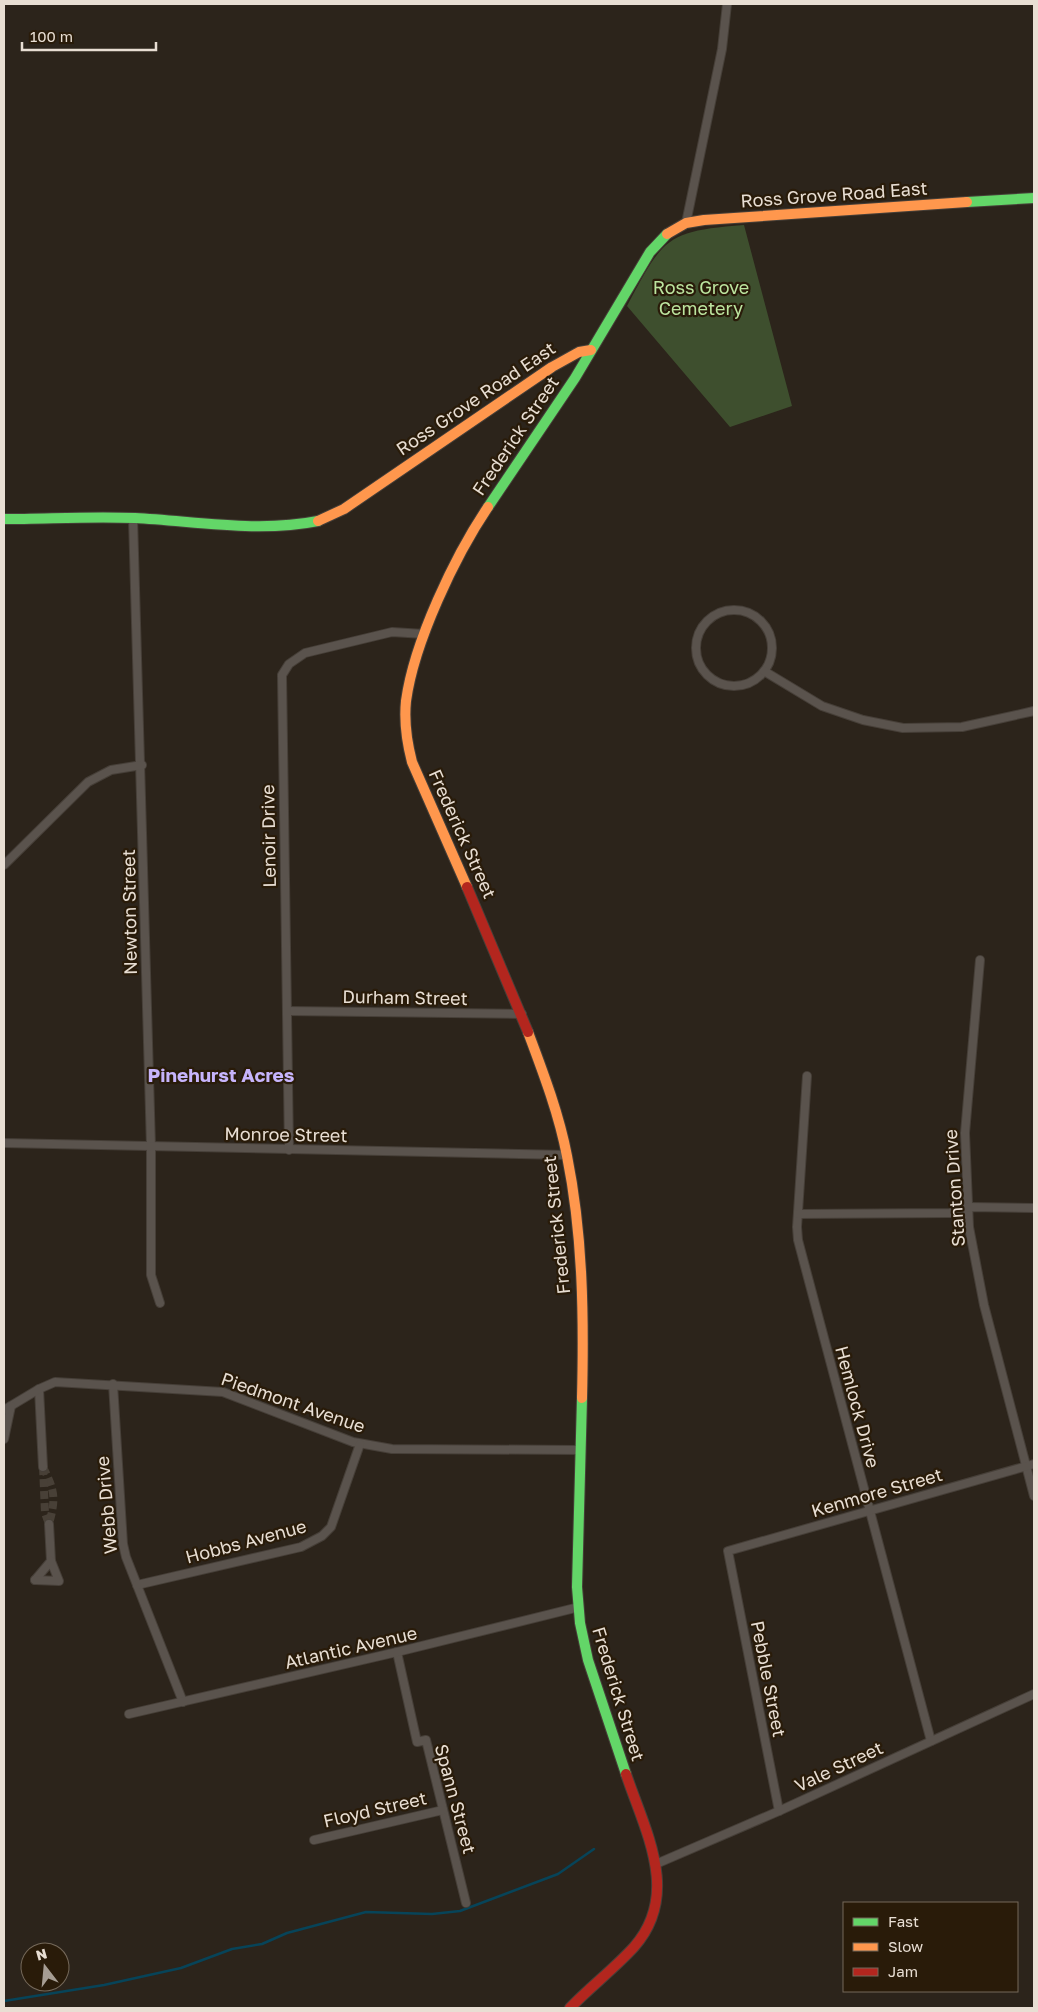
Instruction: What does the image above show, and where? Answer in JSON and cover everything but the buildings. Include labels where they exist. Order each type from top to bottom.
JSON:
[{"type":"street","points":[[686,223],[722,49],[727,4]]},
{"type":"street","name":"Ross Grove Road East","points":[[4,519],[133,518],[264,526],[307,524],[323,520],[344,509],[552,366],[574,354],[591,350],[650,252],[666,234],[686,223],[772,214],[1034,198]]},
{"type":"street","name":"Frederick Street","points":[[570,2008],[637,1943],[649,1928],[660,1897],[656,1864],[588,1660],[578,1607],[582,1340],[580,1251],[567,1155],[550,1095],[522,1014],[412,762],[407,741],[406,702],[414,662],[424,634],[477,524],[591,350]]},
{"type":"street","name":"Newton Street","points":[[133,518],[142,765],[151,1147],[151,1275],[160,1303]]},
{"type":"street","points":[[731,610],[744,611],[755,616],[764,625],[771,642],[770,660],[764,671],[755,680],[743,685],[730,686],[713,679],[700,666],[696,654],[696,641],[700,629],[708,619],[719,612],[731,610]]},
{"type":"street","name":"Lenoir Drive","points":[[289,1150],[282,675],[289,664],[305,653],[392,632],[424,634]]},
{"type":"street","points":[[764,671],[822,706],[863,720],[903,728],[962,727],[1034,711]]},
{"type":"street","points":[[4,864],[88,782],[111,770],[142,765]]},
{"type":"street","name":"Stanton Drive","points":[[980,960],[965,1133],[970,1234],[984,1305],[1030,1465],[1034,1496]]},
{"type":"street","name":"Durham Street","points":[[287,1011],[522,1014]]},
{"type":"street","name":"Hemlock Drive","points":[[807,1076],[798,1240],[931,1740]]},
{"type":"street","name":"Monroe Street","points":[[4,1143],[567,1155]]},
{"type":"street","points":[[798,1214],[950,1213],[969,1207],[1034,1208]]},
{"type":"street","name":"Piedmont Avenue","points":[[4,1410],[38,1389],[55,1382],[113,1384],[223,1392],[360,1444],[392,1449],[580,1450]]},
{"type":"street","name":"Webb Drive","points":[[113,1384],[123,1544],[183,1702]]},
{"type":"street","points":[[38,1389],[43,1467]]},
{"type":"street","points":[[4,1439],[11,1406]]},
{"type":"street","name":"Hobbs Avenue","points":[[137,1585],[301,1546],[322,1536],[334,1521],[360,1444]]},
{"type":"street","name":"Kenmore Street","points":[[728,1551],[1030,1465]]},
{"type":"street","points":[[49,1524],[51,1561]]},
{"type":"street","name":"Pebble Street","points":[[728,1551],[778,1811]]},
{"type":"street","name":"Atlantic Avenue","points":[[129,1714],[397,1652],[578,1607]]},
{"type":"street","name":"Spann Street","points":[[397,1652],[418,1742],[426,1740],[466,1903]]},
{"type":"street","name":"Vale Street","points":[[656,1864],[778,1811],[1034,1694]]},
{"type":"street","name":"Floyd Street","points":[[314,1840],[443,1810]]},
{"type":"green space","name":"Ross Grove Cemetery","points":[[744,225],[792,406],[730,427],[627,306],[659,252],[670,242],[682,235],[698,231]]},
{"type":"waterway","points":[[4,2001],[104,1985],[181,1968],[232,1949],[262,1944],[287,1933],[366,1912],[432,1914],[460,1911],[558,1874],[594,1849]]},
{"type":"tunnel","points":[[43,1467],[50,1482],[53,1495],[53,1508],[49,1524]]},
{"type":"tunnel","points":[[43,1467],[45,1513],[49,1524]]},
{"type":"traffic: fast","points":[[967,202],[1034,198]]},
{"type":"traffic: fast","points":[[488,507],[575,378],[650,252],[667,234]]},
{"type":"traffic: fast","points":[[4,519],[119,517],[250,526],[273,526],[318,521]]},
{"type":"traffic: fast","points":[[582,1398],[577,1587],[580,1623],[588,1660],[626,1774]]},
{"type":"traffic: slow","points":[[667,234],[686,223],[704,220],[967,202]]},
{"type":"traffic: slow","points":[[318,521],[344,509],[552,367],[579,352],[591,350]]},
{"type":"traffic: slow","points":[[467,887],[412,762],[406,732],[405,709],[410,678],[438,600],[462,550],[488,507]]},
{"type":"traffic: slow","points":[[528,1032],[560,1125],[572,1186],[581,1276],[582,1398]]},
{"type":"traffic: jam","points":[[467,887],[528,1032]]},
{"type":"traffic: jam","points":[[570,2008],[634,1947],[648,1927],[655,1906],[657,1884],[655,1862],[626,1774]]},
{"type":"district","name":"Pinehurst Acres","points":[[221,1075]]}]
